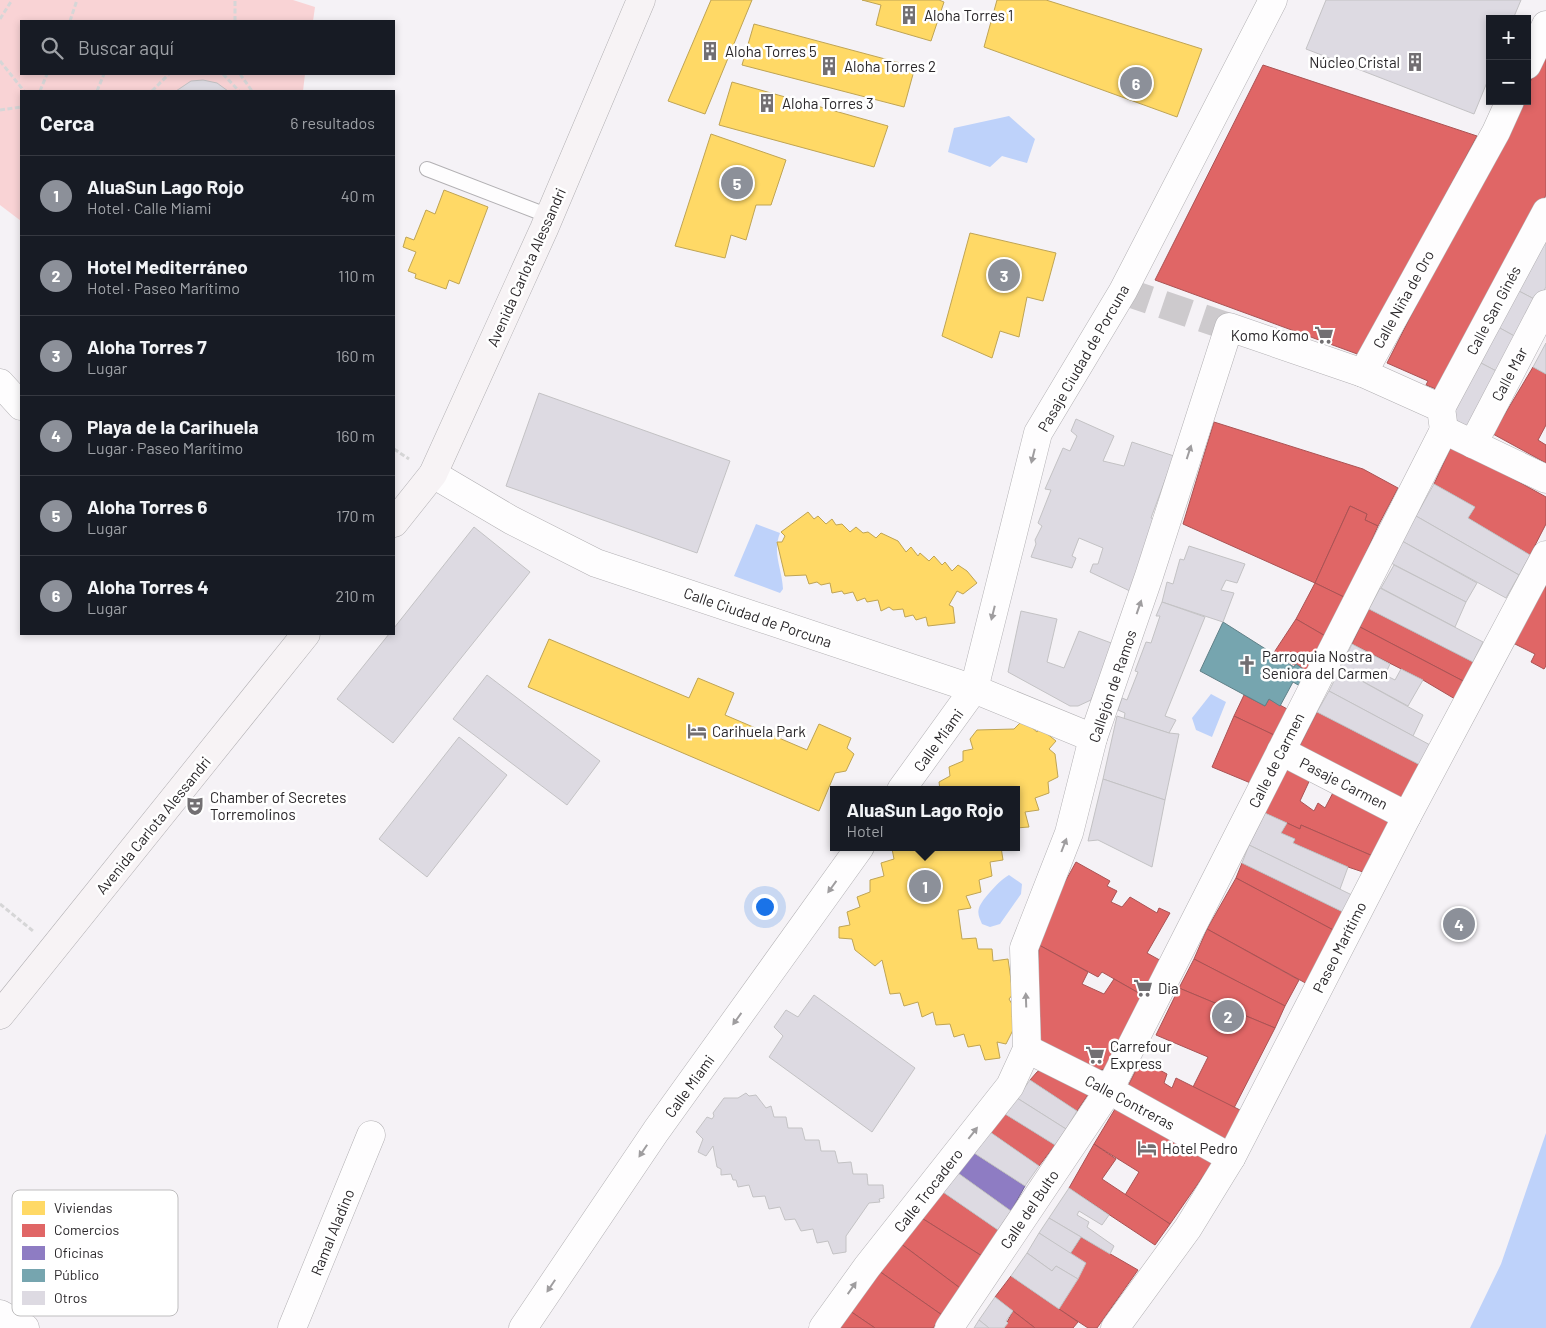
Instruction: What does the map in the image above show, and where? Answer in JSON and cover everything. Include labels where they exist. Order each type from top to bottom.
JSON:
[{"type":"main road","name":"Avenida Carlota Alessandri","points":[[395,522],[433,474],[549,216],[641,0]]},
{"type":"main road","name":"Avenida Carlota Alessandri","points":[[0,1015],[305,635]]},
{"type":"street","name":"Pasaje Ciudad de Porcuna","points":[[974,690],[1038,433],[1123,291],[1250,48],[1273,0]]},
{"type":"street","points":[[1529,60],[1546,24]]},
{"type":"street","name":"Calle Niña de Oro","points":[[1363,373],[1496,132],[1508,105]]},
{"type":"street","name":"Calle San Ginés","points":[[1442,419],[1546,212]]},
{"type":"street","name":"Calle Mar","points":[[1473,444],[1546,304]]},
{"type":"street","name":"Callejón de Ramos","points":[[1027,1049],[1024,948],[1069,833],[1093,738],[1149,576],[1229,327],[1363,373]]},
{"type":"street","points":[[1363,373],[1442,419],[1473,444],[1546,479]]},
{"type":"street","points":[[0,383],[20,405]]},
{"type":"street","name":"Calle de Carmen","points":[[1109,1090],[1281,751],[1442,419]]},
{"type":"street","name":"Calle Ciudad de Porcuna","points":[[433,474],[510,520],[596,563],[974,690],[1093,738]]},
{"type":"street","name":"Paseo Marítimo","points":[[1116,1328],[1188,1228],[1231,1158],[1407,816],[1546,555]]},
{"type":"street","name":"Calle Miami","points":[[904,786],[974,690]]},
{"type":"street","name":"Pasaje Carmen","points":[[1281,751],[1407,816]]},
{"type":"street","name":"Calle Miami","points":[[523,1328],[656,1131],[857,851]]},
{"type":"street","name":"Calle Contreras","points":[[1027,1049],[1109,1090],[1231,1158]]},
{"type":"street","name":"Calle Trocadero","points":[[823,1328],[866,1267],[1010,1086],[1027,1049]]},
{"type":"street","name":"Calle del Bulto","points":[[949,1328],[1109,1090]]},
{"type":"street","name":"Ramal Aladino","points":[[292,1328],[371,1135]]},
{"type":"street","points":[[0,1314],[25,1328]]},
{"type":"lane","points":[[427,169],[549,216]]},
{"type":"path","points":[[0,19],[12,0]]},
{"type":"path","points":[[70,20],[77,0]]},
{"type":"path","points":[[235,0],[235,20]]},
{"type":"path","points":[[0,61],[23,90]]},
{"type":"path","points":[[40,90],[47,75]]},
{"type":"path","points":[[97,90],[104,75]]},
{"type":"path","points":[[153,90],[167,75]]},
{"type":"path","points":[[224,75],[238,90]]},
{"type":"path","points":[[231,80],[232,75]]},
{"type":"path","points":[[241,75],[251,90]]},
{"type":"path","points":[[0,110],[20,106]]},
{"type":"path","points":[[0,904],[54,949]]},
{"type":"shaded area","points":[[0,0],[293,0],[315,7],[313,20],[20,20],[20,75],[305,75],[303,90],[20,90],[20,220],[0,205]]},
{"type":"water","points":[[1009,116],[1035,139],[1027,163],[1002,156],[990,167],[948,152],[954,128]]},
{"type":"water","points":[[756,524],[780,533],[777,547],[783,589],[780,593],[734,576]]},
{"type":"water","points":[[1211,694],[1226,702],[1212,737],[1196,730],[1192,718]]},
{"type":"water","points":[[1009,875],[1022,884],[1021,894],[1000,924],[990,927],[982,924],[978,912],[981,904],[992,890]]},
{"type":"water","points":[[1546,1133],[1546,1328],[1470,1328],[1501,1264]]},
{"type":"building: Viviendas","name":"Aloha Torres 5","points":[[711,0],[752,0],[705,114],[668,101]]},
{"type":"building: Viviendas","name":"Aloha Torres 1","points":[[862,0],[939,0],[944,2],[931,41],[876,25],[881,5]]},
{"type":"building: Viviendas","points":[[997,0],[1046,0],[1202,49],[1177,117],[984,47]]},
{"type":"building: Viviendas","name":"Aloha Torres 2","points":[[754,24],[915,67],[904,107],[742,65]]},
{"type":"building: Viviendas","name":"Aloha Torres 3","points":[[732,82],[888,126],[874,167],[719,125]]},
{"type":"building: Viviendas","points":[[711,134],[786,160],[771,205],[756,205],[746,240],[731,235],[725,258],[675,246]]},
{"type":"building: Viviendas","points":[[444,190],[488,207],[459,284],[449,280],[446,289],[415,278],[416,274],[408,271],[416,252],[403,247],[406,237],[414,240],[426,210],[435,214]]},
{"type":"building: Viviendas","points":[[970,233],[1056,253],[1043,301],[1027,297],[1019,337],[1000,331],[992,358],[942,336]]},
{"type":"building: Viviendas","points":[[808,512],[814,519],[818,516],[826,524],[832,519],[836,525],[842,524],[850,532],[856,527],[863,533],[868,532],[876,538],[881,533],[898,541],[906,552],[911,547],[918,556],[920,553],[929,561],[934,556],[942,565],[945,562],[952,571],[958,565],[967,571],[977,583],[963,594],[957,591],[949,605],[953,607],[955,623],[928,626],[926,617],[916,620],[913,615],[905,617],[903,609],[893,610],[889,607],[881,611],[878,600],[867,602],[865,598],[857,601],[853,592],[844,594],[842,591],[832,593],[830,583],[821,585],[817,582],[809,584],[806,575],[785,576],[777,542],[782,542],[785,536],[781,532]]},
{"type":"building: Viviendas","name":"Carihuela Park","points":[[549,639],[689,698],[698,678],[734,693],[725,715],[807,750],[819,724],[851,738],[847,748],[854,754],[846,771],[835,773],[819,811],[528,687]]},
{"type":"building: Viviendas","points":[[1023,720],[1037,732],[1040,728],[1056,741],[1049,749],[1055,754],[1058,777],[1048,782],[1049,793],[1035,798],[1039,810],[1025,812],[1029,827],[1020,828],[1020,786],[940,786],[939,782],[950,776],[949,767],[963,761],[963,751],[973,749],[970,739],[977,730],[1014,729]]},
{"type":"building: Viviendas","points":[[892,851],[1002,851],[1003,860],[990,862],[992,876],[979,880],[981,892],[966,896],[971,908],[958,910],[962,939],[976,938],[978,949],[992,949],[993,961],[1008,959],[1013,994],[1009,999],[1016,1011],[1012,1017],[1018,1020],[1006,1044],[997,1042],[1000,1058],[985,1060],[980,1045],[968,1047],[964,1034],[954,1037],[950,1024],[936,1025],[933,1012],[922,1017],[918,1002],[904,1006],[900,993],[890,994],[882,960],[875,966],[855,950],[852,939],[839,938],[839,927],[850,925],[847,912],[860,907],[857,897],[870,892],[870,880],[884,876],[881,863],[894,859]]},
{"type":"building: Comercios","points":[[1546,51],[1546,195],[1446,393],[1426,385],[1428,381],[1387,363],[1518,105],[1531,105],[1531,80]]},
{"type":"building: Comercios","points":[[1263,65],[1477,136],[1360,355],[1155,280]]},
{"type":"building: Comercios","points":[[1533,367],[1546,374],[1546,425],[1538,440],[1546,445],[1546,463],[1493,434]]},
{"type":"building: Comercios","points":[[1214,422],[1363,469],[1398,488],[1378,526],[1365,520],[1367,514],[1350,506],[1315,583],[1183,524]]},
{"type":"building: Comercios","points":[[1452,445],[1546,497],[1546,524],[1530,555],[1468,518],[1475,507],[1434,484]]},
{"type":"building: Comercios","points":[[1350,506],[1367,514],[1365,520],[1378,526],[1346,598],[1315,583]]},
{"type":"building: Comercios","points":[[1546,582],[1546,666],[1544,669],[1531,662],[1535,654],[1513,643]]},
{"type":"building: Comercios","points":[[1315,583],[1346,598],[1327,637],[1296,619]]},
{"type":"building: Comercios","points":[[1369,609],[1473,662],[1465,682],[1360,627]]},
{"type":"building: Comercios","points":[[1296,619],[1327,637],[1306,671],[1273,654]]},
{"type":"building: Comercios","points":[[1360,627],[1465,682],[1455,699],[1423,680],[1352,644]]},
{"type":"building: Comercios","points":[[1244,695],[1265,706],[1269,699],[1289,710],[1274,735],[1234,716]]},
{"type":"building: Comercios","points":[[1317,712],[1422,766],[1402,803],[1298,749]]},
{"type":"building: Comercios","points":[[1234,716],[1274,735],[1253,784],[1212,767]]},
{"type":"building: Comercios","points":[[1289,763],[1313,773],[1300,801],[1314,811],[1318,803],[1325,808],[1337,785],[1396,817],[1375,857],[1301,825],[1300,829],[1265,813],[1276,791],[1273,789]]},
{"type":"building: Comercios","points":[[1287,823],[1300,829],[1301,825],[1375,857],[1366,873],[1348,867],[1293,843],[1295,839],[1281,833]]},
{"type":"building: Comercios","points":[[1076,862],[1110,881],[1107,886],[1117,891],[1111,902],[1122,907],[1130,897],[1157,913],[1159,908],[1170,913],[1147,953],[1165,963],[1144,996],[1102,972],[1098,977],[1039,945],[1040,927]]},
{"type":"building: Comercios","points":[[1242,863],[1345,913],[1337,932],[1236,878]]},
{"type":"building: Comercios","points":[[1236,878],[1337,932],[1311,986],[1207,929]]},
{"type":"building: Comercios","points":[[1207,929],[1299,980],[1285,1006],[1194,959]]},
{"type":"building: Comercios","points":[[1039,945],[1088,972],[1082,984],[1104,994],[1114,979],[1144,996],[1105,1069],[1089,1072],[1035,1044]]},
{"type":"building: Comercios","points":[[1194,959],[1285,1006],[1275,1028],[1179,988]]},
{"type":"building: Comercios","points":[[1179,988],[1275,1028],[1234,1108],[1193,1087],[1208,1057],[1156,1035]]},
{"type":"building: Comercios","points":[[1141,1060],[1167,1074],[1164,1083],[1172,1088],[1176,1078],[1244,1112],[1229,1141],[1127,1088]]},
{"type":"building: Comercios","points":[[1050,1064],[1091,1090],[1077,1111],[1030,1080],[1037,1072]]},
{"type":"building: Comercios","points":[[1115,1109],[1213,1162],[1170,1224],[1125,1195],[1139,1172],[1094,1144]]},
{"type":"building: Comercios","points":[[1005,1114],[1055,1145],[1039,1166],[990,1132]]},
{"type":"building: Comercios","points":[[1094,1144],[1116,1159],[1102,1179],[1170,1224],[1155,1245],[1069,1188]]},
{"type":"building: Comercios","points":[[940,1190],[998,1230],[982,1256],[920,1217]]},
{"type":"building: Comercios","points":[[920,1217],[982,1256],[960,1288],[900,1243]]},
{"type":"building: Comercios","points":[[1081,1237],[1138,1270],[1097,1328],[1088,1328],[1059,1309],[1086,1263],[1070,1254]]},
{"type":"building: Comercios","points":[[900,1243],[960,1288],[942,1315],[879,1271]]},
{"type":"building: Comercios","points":[[879,1271],[942,1315],[933,1328],[875,1328],[847,1309]]},
{"type":"building: Comercios","points":[[1011,1276],[1078,1322],[1073,1328],[1035,1328],[995,1297]]},
{"type":"building: Comercios","points":[[847,1309],[875,1328],[834,1328]]},
{"type":"building: Comercios","points":[[1013,1311],[1035,1328],[1004,1328]]},
{"type":"building: Oficinas","points":[[974,1153],[1025,1186],[1011,1211],[958,1173]]},
{"type":"building: Público","name":"Parroquia Nostra Seniora del Carmen","points":[[1223,622],[1294,667],[1296,664],[1306,671],[1300,686],[1293,682],[1280,706],[1269,699],[1265,706],[1200,671]]},
{"type":"building: Otros","name":"Núcleo Cristal","points":[[1326,0],[1521,0],[1515,15],[1486,15],[1486,85],[1474,114],[1306,49]]},
{"type":"building: Otros","points":[[203,80],[217,83],[227,90],[178,90],[191,81]]},
{"type":"building: Otros","points":[[1544,241],[1546,242],[1546,287],[1538,301],[1517,290]]},
{"type":"building: Otros","points":[[1517,290],[1538,301],[1518,338],[1498,327]]},
{"type":"building: Otros","points":[[1498,327],[1518,338],[1500,373],[1481,363]]},
{"type":"building: Otros","points":[[1546,343],[1546,374],[1533,367]]},
{"type":"building: Otros","points":[[1481,363],[1500,373],[1467,428],[1449,419]]},
{"type":"building: Otros","points":[[539,393],[730,461],[697,553],[506,486]]},
{"type":"building: Otros","points":[[1076,419],[1114,436],[1103,461],[1124,466],[1132,442],[1174,456],[1151,518],[1157,520],[1132,592],[1090,572],[1093,564],[1098,564],[1103,548],[1079,538],[1072,556],[1076,558],[1072,568],[1031,557],[1036,544],[1035,540],[1042,526],[1038,523],[1051,490],[1045,489],[1063,448],[1070,451],[1077,436],[1071,431]]},
{"type":"building: Otros","points":[[1434,484],[1475,507],[1468,518],[1530,555],[1519,575],[1416,516]]},
{"type":"building: Otros","points":[[1416,516],[1519,575],[1506,598],[1402,541]]},
{"type":"building: Otros","points":[[474,527],[530,572],[393,743],[337,699],[388,635],[395,635],[395,627]]},
{"type":"building: Otros","points":[[1402,541],[1477,583],[1466,602],[1391,563]]},
{"type":"building: Otros","points":[[1189,546],[1245,564],[1237,583],[1226,580],[1221,590],[1234,593],[1223,622],[1162,602],[1167,582],[1173,584],[1180,559],[1184,560]]},
{"type":"building: Otros","points":[[1394,565],[1466,602],[1455,627],[1381,588]]},
{"type":"building: Otros","points":[[1380,588],[1483,642],[1473,662],[1369,609]]},
{"type":"building: Otros","points":[[1162,602],[1205,617],[1165,716],[1176,720],[1169,733],[1124,719],[1125,713],[1118,710],[1122,698],[1127,700],[1138,672],[1135,671],[1146,642],[1151,643],[1160,616],[1156,616]]},
{"type":"building: Otros","points":[[1021,611],[1057,619],[1047,662],[1064,668],[1079,631],[1114,644],[1091,700],[1078,706],[1070,706],[1008,672]]},
{"type":"building: Otros","points":[[1352,644],[1390,664],[1385,675],[1395,680],[1401,669],[1423,680],[1408,706],[1340,669]]},
{"type":"building: Otros","points":[[1340,669],[1423,715],[1413,736],[1329,691]]},
{"type":"building: Otros","points":[[487,675],[600,761],[567,805],[453,719]]},
{"type":"building: Otros","points":[[1329,691],[1432,746],[1422,766],[1317,712]]},
{"type":"building: Otros","points":[[1117,716],[1169,733],[1179,734],[1165,800],[1103,779]]},
{"type":"building: Otros","points":[[459,737],[507,775],[427,877],[379,839]]},
{"type":"building: Otros","points":[[1103,779],[1165,800],[1152,867],[1098,840],[1088,841]]},
{"type":"building: Otros","points":[[1265,813],[1287,823],[1281,833],[1295,839],[1293,843],[1348,867],[1340,889],[1249,845]]},
{"type":"building: Otros","points":[[1249,845],[1354,896],[1345,913],[1242,863]]},
{"type":"building: Otros","points":[[814,995],[915,1068],[872,1132],[769,1057],[783,1036],[774,1027],[786,1010],[798,1017]]},
{"type":"building: Otros","points":[[1030,1080],[1077,1111],[1066,1129],[1017,1098]]},
{"type":"building: Otros","points":[[746,1093],[749,1096],[756,1095],[766,1108],[771,1106],[774,1117],[786,1117],[788,1128],[802,1128],[805,1140],[819,1140],[821,1151],[835,1151],[838,1163],[851,1162],[853,1174],[867,1174],[868,1185],[883,1185],[884,1198],[879,1199],[880,1202],[869,1203],[846,1236],[846,1252],[833,1254],[828,1241],[817,1243],[813,1229],[801,1231],[795,1219],[785,1220],[780,1207],[769,1209],[765,1196],[753,1197],[749,1185],[738,1187],[736,1180],[733,1180],[731,1174],[721,1175],[721,1169],[717,1167],[713,1146],[706,1156],[698,1152],[703,1139],[696,1132],[707,1117],[712,1119],[713,1113],[724,1098],[738,1098]]},
{"type":"building: Otros","points":[[1017,1098],[1066,1129],[1055,1145],[1005,1114]]},
{"type":"building: Otros","points":[[990,1132],[1039,1166],[1025,1186],[974,1153]]},
{"type":"building: Otros","points":[[958,1173],[1011,1211],[998,1230],[940,1190]]},
{"type":"building: Otros","points":[[1069,1188],[1109,1215],[1102,1225],[1079,1211],[1077,1215],[1089,1222],[1087,1227],[1114,1246],[1110,1254],[1049,1218]]},
{"type":"building: Otros","points":[[1049,1218],[1081,1237],[1070,1254],[1039,1233]]},
{"type":"building: Otros","points":[[1039,1233],[1086,1263],[1078,1279],[1056,1266],[1052,1271],[1027,1253]]},
{"type":"building: Otros","points":[[1027,1253],[1052,1271],[1056,1266],[1078,1279],[1059,1309],[1011,1276]]},
{"type":"building: Otros","points":[[995,1297],[1013,1311],[1006,1321],[1008,1323],[1004,1328],[989,1328],[979,1320]]},
{"type":"building: Otros","points":[[979,1320],[989,1328],[974,1328]]},
{"type":"tunnel","points":[[1123,291],[1229,327]]},
{"type":"place","name":"Aloha Torres 1","points":[[909,15]]},
{"type":"place","name":"Aloha Torres 5","points":[[710,51]]},
{"type":"place","name":"Núcleo Cristal","points":[[1415,62]]},
{"type":"place","name":"Aloha Torres 2","points":[[829,66]]},
{"type":"place","name":"Aloha Torres 4","points":[[1136,83]]},
{"type":"place","name":"Aloha Torres 3","points":[[767,103]]},
{"type":"place","name":"Aloha Torres 6","points":[[737,183]]},
{"type":"place","name":"Aloha Torres 7","points":[[1004,275]]},
{"type":"place","name":"Komo Komo","points":[[1324,335]]},
{"type":"place","name":"Parroquia Nostra Seniora del Carmen","points":[[1247,665]]},
{"type":"place","name":"Carihuela Park","points":[[697,731]]},
{"type":"place","name":"Chamber of Secretes Torremolinos","points":[[195,806]]},
{"type":"place","name":"AluaSun Lago Rojo","points":[[925,886]]},
{"type":"place","name":"Playa de la Carihuela","points":[[1459,924]]},
{"type":"place","name":"Dia","points":[[1143,988]]},
{"type":"place","name":"Hotel Mediterráneo","points":[[1228,1016]]},
{"type":"place","name":"Carrefour Express","points":[[1095,1055]]},
{"type":"place","name":"Hotel Pedro","points":[[1147,1148]]}]
